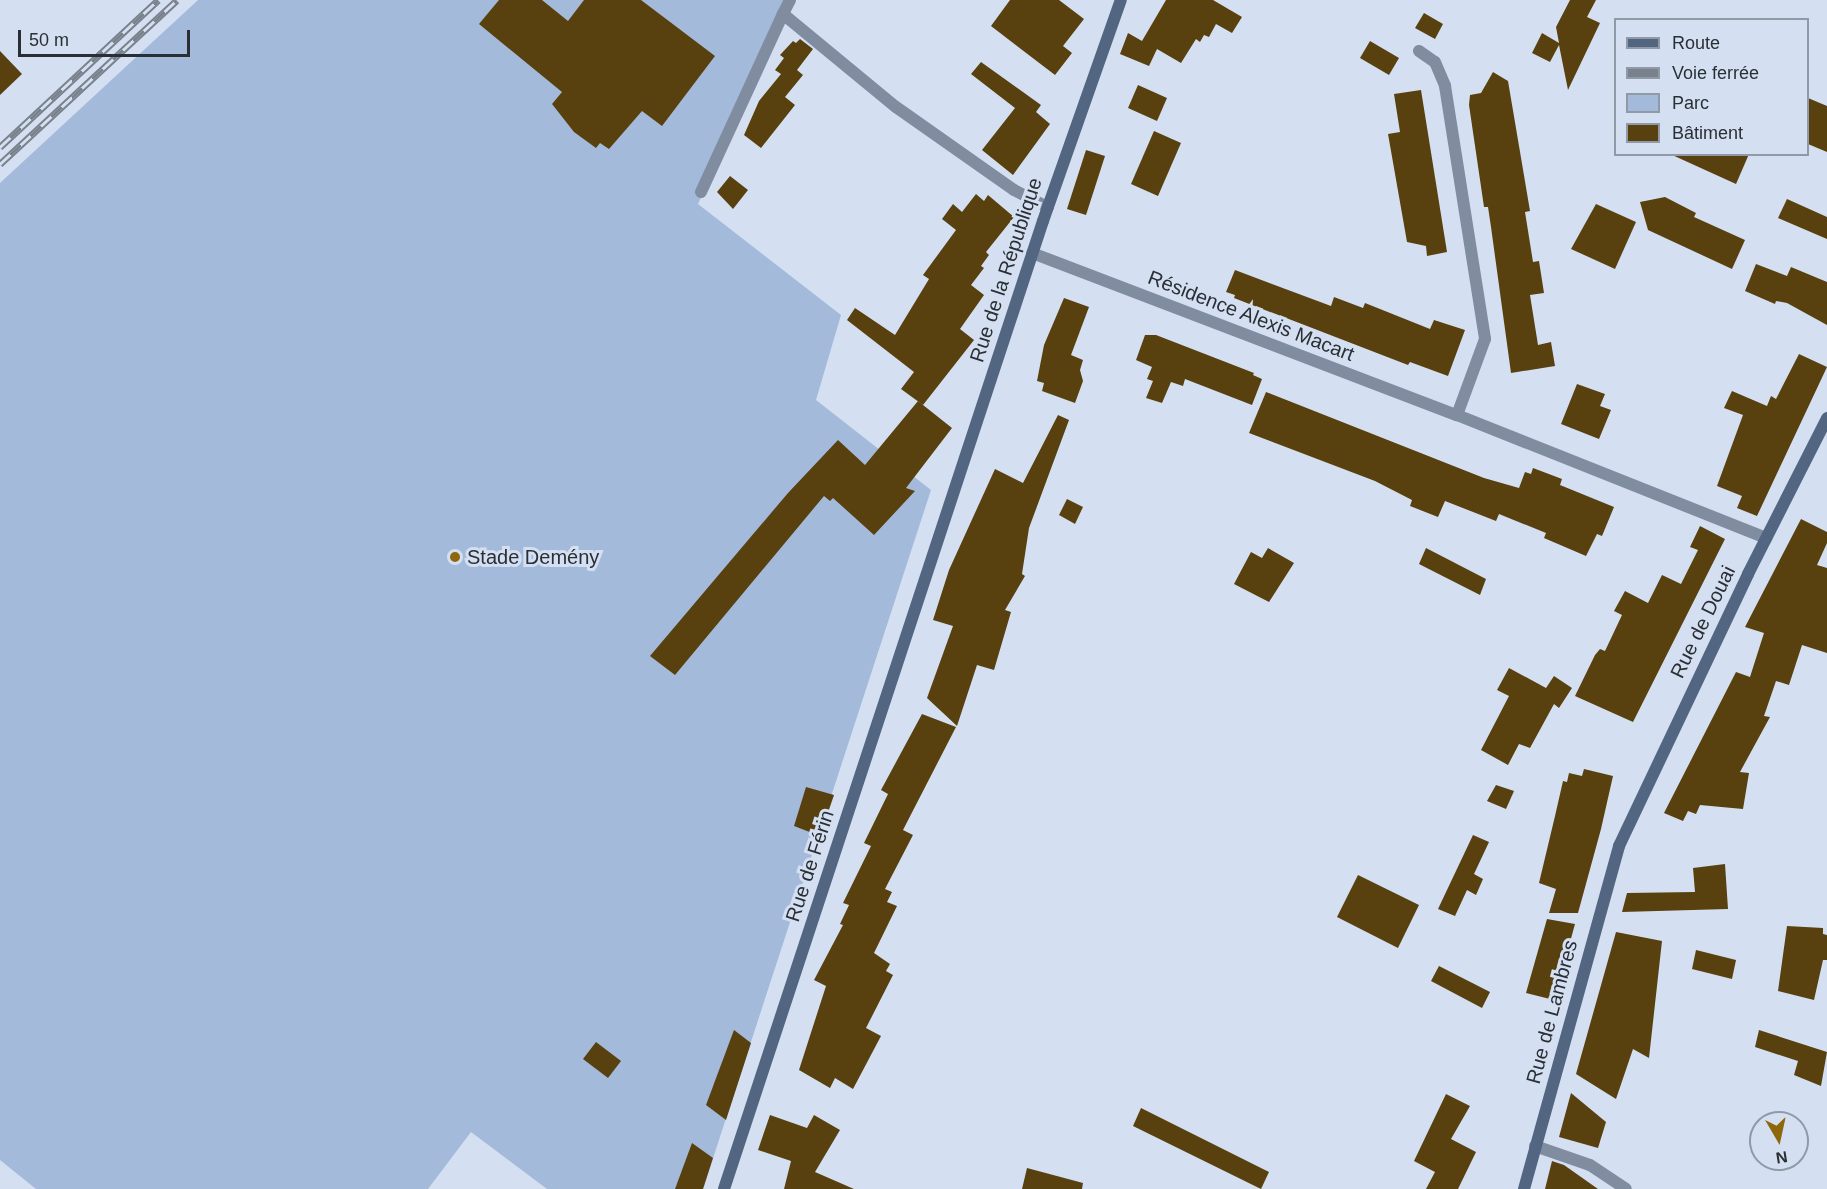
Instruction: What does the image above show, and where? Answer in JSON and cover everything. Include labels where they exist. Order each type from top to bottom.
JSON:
[{"type":"main road","name":"Rue de la République","points":[[933,555],[1032,253],[1121,0]]},
{"type":"main road","name":"Rue de Douai","points":[[1619,846],[1766,538],[1827,417]]},
{"type":"main road","name":"Rue de Férin","points":[[724,1189],[933,555]]},
{"type":"main road","name":"Rue de Lambres","points":[[1524,1189],[1619,846]]},
{"type":"street","points":[[701,192],[790,0]]},
{"type":"street","points":[[783,14],[896,107],[1014,190],[1048,207]]},
{"type":"street","points":[[1419,51],[1435,62],[1445,86],[1485,339],[1456,415]]},
{"type":"street","name":"Résidence Alexis Macart","points":[[1032,253],[1456,415],[1766,538]]},
{"type":"street","points":[[1535,1146],[1590,1165],[1626,1189]]},
{"type":"green space","name":"Stade Demény","points":[[198,0],[791,0],[698,204],[841,315],[816,400],[931,490],[703,1189],[547,1189],[471,1132],[428,1189],[36,1189],[0,1160],[0,183]]},
{"type":"building","points":[[499,0],[542,0],[568,21],[584,0],[641,0],[715,56],[662,126],[642,111],[609,149],[600,143],[596,148],[574,132],[552,104],[562,92],[479,24]]},
{"type":"building","points":[[1010,0],[1059,0],[1084,19],[1063,46],[1072,53],[1055,75],[991,26]]},
{"type":"building","points":[[1166,0],[1213,0],[1242,17],[1232,33],[1216,24],[1209,37],[1204,35],[1200,42],[1196,39],[1181,63],[1157,49],[1149,66],[1120,54],[1128,33],[1142,41]]},
{"type":"building","points":[[1570,0],[1596,0],[1587,17],[1600,23],[1568,90],[1559,45],[1550,62],[1532,53],[1542,33],[1559,43],[1556,27]]},
{"type":"building","points":[[1424,13],[1443,24],[1435,39],[1415,28]]},
{"type":"building","points":[[800,39],[813,49],[797,70],[803,75],[785,97],[795,105],[761,148],[744,135],[759,101],[781,74],[775,70],[784,58],[780,55],[793,41],[796,43]]},
{"type":"building","points":[[1370,41],[1399,58],[1389,75],[1360,58]]},
{"type":"building","points":[[0,51],[22,74],[0,95]]},
{"type":"building","points":[[981,62],[1041,105],[1036,112],[1050,124],[1013,175],[982,150],[1015,108],[971,74]]},
{"type":"building","points":[[1493,72],[1508,81],[1530,211],[1525,212],[1533,262],[1539,261],[1544,293],[1530,295],[1538,345],[1551,342],[1555,366],[1511,373],[1488,207],[1484,207],[1469,105],[1470,95],[1481,93]]},
{"type":"building","points":[[1138,85],[1167,98],[1157,121],[1128,108]]},
{"type":"building","points":[[1421,90],[1447,252],[1427,256],[1426,246],[1407,242],[1388,134],[1400,132],[1394,94]]},
{"type":"building","points":[[1809,98],[1827,106],[1827,152],[1809,144]]},
{"type":"building","points":[[1154,131],[1181,143],[1158,196],[1131,184]]},
{"type":"building","points":[[1086,150],[1105,156],[1086,215],[1067,209]]},
{"type":"building","points":[[1674,156],[1748,156],[1736,184]]},
{"type":"building","points":[[730,176],[748,190],[733,209],[717,192]]},
{"type":"building","points":[[976,194],[984,201],[988,195],[1014,217],[986,252],[989,255],[981,266],[984,268],[971,285],[984,295],[960,329],[974,340],[923,405],[901,389],[914,372],[847,320],[855,308],[895,335],[929,279],[923,275],[956,230],[942,219],[953,204],[962,212]]},
{"type":"building","points":[[1665,197],[1696,213],[1694,217],[1745,240],[1732,269],[1648,230],[1640,202]]},
{"type":"building","points":[[1787,199],[1827,217],[1827,239],[1778,218]]},
{"type":"building","points":[[1596,204],[1636,222],[1615,269],[1571,249]]},
{"type":"building","points":[[1756,264],[1787,276],[1791,267],[1827,282],[1827,325],[1787,303],[1776,301],[1775,304],[1745,291]]},
{"type":"building","points":[[1235,270],[1331,306],[1334,297],[1363,308],[1365,303],[1430,329],[1434,320],[1465,330],[1448,376],[1410,362],[1408,365],[1234,298],[1235,295],[1226,292]]},
{"type":"building","points":[[1064,298],[1089,307],[1071,355],[1083,360],[1080,370],[1083,381],[1075,403],[1042,391],[1044,383],[1037,381],[1044,345]]},
{"type":"building","points":[[1145,335],[1156,335],[1254,373],[1253,375],[1262,379],[1252,405],[1185,379],[1183,386],[1171,382],[1162,403],[1146,398],[1153,381],[1147,379],[1152,367],[1136,360]]},
{"type":"building","points":[[1799,354],[1827,367],[1757,516],[1737,508],[1742,496],[1717,486],[1743,415],[1724,408],[1732,391],[1767,406],[1771,396],[1776,399]]},
{"type":"building","points":[[1577,384],[1605,394],[1600,406],[1611,410],[1599,439],[1561,424]]},
{"type":"building","points":[[1266,392],[1484,478],[1519,488],[1525,472],[1531,474],[1533,468],[1562,479],[1560,485],[1614,507],[1602,536],[1597,534],[1586,556],[1544,538],[1546,533],[1499,514],[1496,521],[1445,501],[1438,517],[1410,506],[1412,500],[1375,481],[1249,433]]},
{"type":"building","points":[[918,401],[952,428],[906,488],[915,491],[874,535],[833,498],[830,501],[824,496],[675,675],[650,656],[788,493],[838,440],[865,465]]},
{"type":"building","points":[[1058,415],[1069,420],[1029,528],[1022,574],[1025,576],[1005,610],[1011,612],[994,670],[977,665],[957,726],[927,698],[953,626],[933,620],[949,570],[995,469],[1023,483]]},
{"type":"building","points":[[1067,499],[1083,507],[1075,524],[1059,515]]},
{"type":"building","points":[[1801,519],[1827,532],[1827,543],[1817,565],[1827,568],[1827,653],[1802,645],[1789,685],[1776,681],[1764,716],[1770,717],[1740,772],[1749,773],[1743,809],[1700,805],[1696,814],[1688,811],[1683,821],[1664,813],[1736,672],[1750,677],[1764,633],[1745,627]]},
{"type":"building","points":[[1700,526],[1725,539],[1633,722],[1575,696],[1595,655],[1600,649],[1605,651],[1622,615],[1614,611],[1625,591],[1648,603],[1662,575],[1681,584],[1698,550],[1690,547]]},
{"type":"building","points":[[1268,548],[1294,563],[1269,602],[1234,584],[1251,552],[1262,558]]},
{"type":"building","points":[[1426,548],[1486,579],[1480,595],[1419,564]]},
{"type":"building","points":[[1509,668],[1546,688],[1554,676],[1572,688],[1559,708],[1554,704],[1530,748],[1519,744],[1508,765],[1481,750],[1509,696],[1497,690]]},
{"type":"building","points":[[922,714],[956,727],[903,830],[913,835],[885,889],[892,892],[887,902],[897,906],[874,953],[890,964],[886,971],[893,975],[866,1028],[881,1036],[853,1089],[835,1078],[830,1088],[799,1070],[826,986],[814,980],[843,925],[840,924],[849,905],[843,903],[871,846],[864,843],[888,794],[881,790]]},
{"type":"building","points":[[1584,769],[1613,776],[1601,829],[1578,913],[1549,913],[1556,889],[1539,883],[1563,781],[1567,782],[1569,773],[1582,776]]},
{"type":"building","points":[[1496,785],[1514,791],[1506,809],[1487,801]]},
{"type":"building","points":[[806,787],[834,795],[820,836],[794,826]]},
{"type":"building","points":[[1473,835],[1489,842],[1474,874],[1483,879],[1476,895],[1467,890],[1455,916],[1438,909]]},
{"type":"building","points":[[1725,864],[1728,909],[1622,912],[1627,893],[1695,892],[1693,868]]},
{"type":"building","points":[[1358,875],[1419,905],[1398,948],[1337,917]]},
{"type":"building","points":[[1547,919],[1575,924],[1554,1000],[1526,993]]},
{"type":"building","points":[[1787,926],[1823,928],[1823,934],[1827,935],[1827,960],[1823,960],[1814,1000],[1778,991]]},
{"type":"building","points":[[1616,932],[1662,941],[1649,1058],[1633,1049],[1616,1099],[1576,1074]]},
{"type":"building","points":[[1696,950],[1736,960],[1732,979],[1692,969]]},
{"type":"building","points":[[1439,966],[1490,992],[1482,1008],[1431,981]]},
{"type":"building","points":[[734,1030],[751,1043],[726,1120],[706,1105]]},
{"type":"building","points":[[1759,1030],[1827,1052],[1821,1086],[1794,1075],[1798,1061],[1755,1047]]},
{"type":"building","points":[[596,1042],[621,1061],[608,1078],[583,1059]]},
{"type":"building","points":[[1571,1093],[1606,1122],[1598,1148],[1559,1137]]},
{"type":"building","points":[[1446,1094],[1470,1106],[1451,1139],[1476,1152],[1458,1189],[1426,1189],[1435,1172],[1414,1161]]},
{"type":"building","points":[[1141,1108],[1269,1172],[1261,1189],[1133,1126]]},
{"type":"building","points":[[770,1115],[807,1128],[814,1115],[840,1130],[815,1172],[854,1189],[784,1189],[791,1161],[758,1150]]},
{"type":"building","points":[[692,1143],[713,1158],[703,1189],[675,1189]]},
{"type":"building","points":[[1552,1161],[1564,1165],[1598,1189],[1545,1189]]},
{"type":"building","points":[[1027,1168],[1083,1183],[1082,1189],[1022,1189]]},
{"type":"railway","points":[[0,147],[158,0]]},
{"type":"railway","points":[[0,164],[177,0]]},
{"type":"place","name":"Stade Demény","points":[[455,557]]}]
